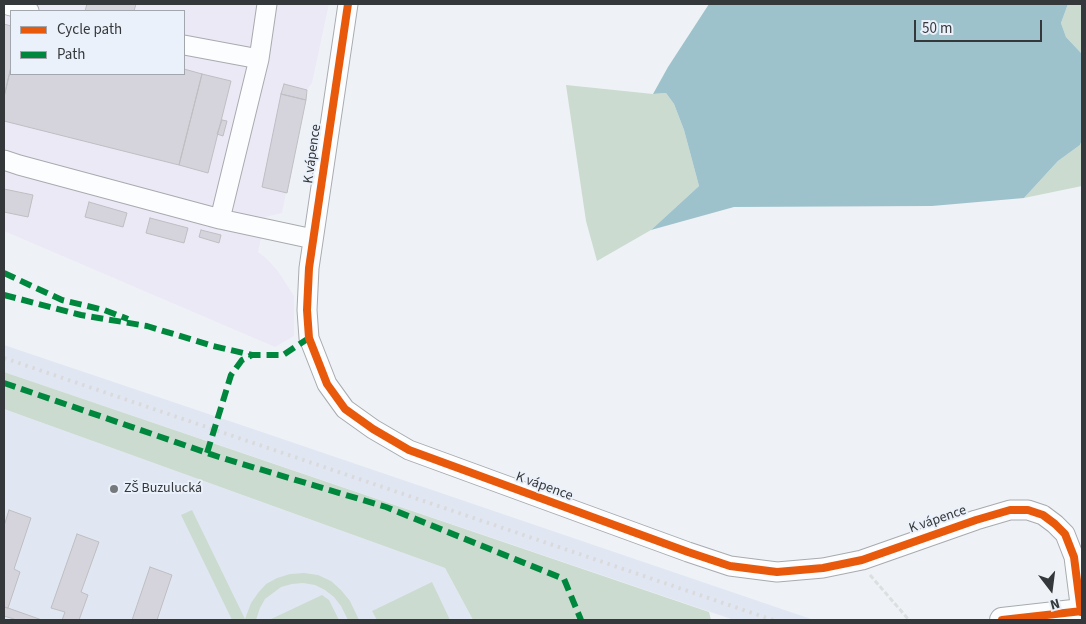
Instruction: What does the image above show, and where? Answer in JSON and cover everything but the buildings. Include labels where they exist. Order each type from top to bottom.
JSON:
[{"type":"main road","points":[[1002,620],[1081,611]]},
{"type":"street","points":[[4,4],[25,10]]},
{"type":"street","points":[[220,218],[259,59],[267,4]]},
{"type":"street","name":"K vápence","points":[[348,4],[308,268],[307,310],[309,338],[327,384],[345,409],[372,430],[408,450],[730,566],[777,572],[823,568],[862,560],[1010,510],[1028,510],[1043,515],[1065,534],[1074,557],[1081,611]]},
{"type":"street","points":[[185,45],[259,59]]},
{"type":"street","points":[[4,160],[220,218],[313,238]]},
{"type":"path","points":[[862,560],[866,570],[909,620]]},
{"type":"shaded area","points":[[4,4],[329,4],[312,83],[307,90],[282,213],[266,217],[258,252],[278,271],[294,296],[294,336],[275,347],[4,231]]},
{"type":"shaded area","points":[[4,345],[814,620],[734,620],[4,372]]},
{"type":"shaded area","name":"ZŠ Buzulucká","points":[[4,409],[445,568],[473,620],[4,620]]},
{"type":"green space","points":[[1068,4],[1082,4],[1082,54],[1066,37],[1061,23]]},
{"type":"green space","points":[[566,85],[653,94],[666,93],[674,104],[684,130],[699,186],[651,230],[597,261],[586,221]]},
{"type":"green space","points":[[1082,140],[1082,186],[1024,198],[1058,161],[1080,145]]},
{"type":"green space","points":[[4,372],[709,612],[711,620],[473,620],[445,568],[4,409]]},
{"type":"green space","points":[[192,510],[245,619],[251,603],[266,584],[290,574],[304,573],[318,575],[331,581],[350,601],[359,620],[348,620],[341,606],[325,590],[315,585],[303,583],[281,587],[265,599],[256,620],[232,620],[181,515]]},
{"type":"green space","points":[[432,582],[450,620],[377,620],[372,611]]},
{"type":"green space","points":[[322,595],[329,600],[339,620],[269,620]]},
{"type":"water","points":[[709,4],[1068,4],[1061,23],[1066,37],[1082,54],[1082,140],[1080,145],[1058,161],[1024,198],[932,206],[734,207],[651,230],[699,186],[684,130],[674,104],[666,93],[653,94],[668,67]]},
{"type":"railway","points":[[4,358],[773,620]]},
{"type":"marked path","points":[[4,273],[62,300],[104,310],[128,319]]},
{"type":"marked path","points":[[4,295],[81,315],[147,326],[213,346],[252,355],[283,355],[309,338]]},
{"type":"marked path","points":[[207,453],[231,375],[242,360],[252,355]]},
{"type":"marked path","points":[[4,383],[219,457],[386,507],[564,579],[581,620]]},
{"type":"cycle path","points":[[348,4],[309,268],[307,310],[309,338],[327,384],[345,409],[373,429],[409,450],[730,566],[777,572],[823,568],[862,560],[1010,510],[1028,510],[1043,515],[1065,534],[1074,557],[1081,612]]},
{"type":"cycle path","points":[[1002,620],[1082,611]]},
{"type":"place","name":"ZŠ Buzulucká","points":[[114,489]]}]
